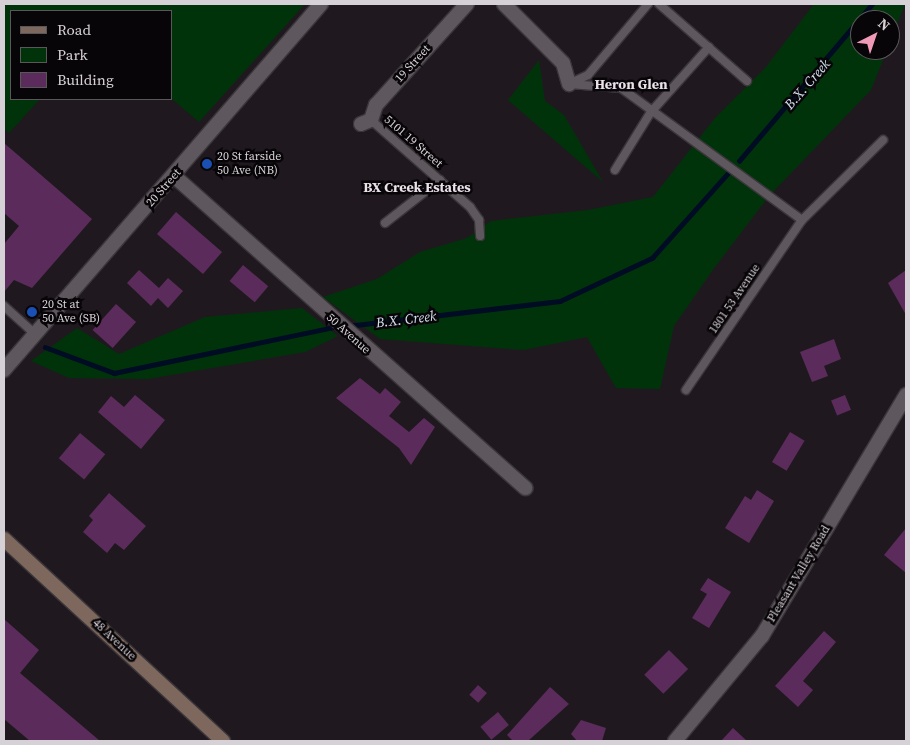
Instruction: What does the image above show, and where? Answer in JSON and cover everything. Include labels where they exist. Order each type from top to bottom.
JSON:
[{"type":"main road","name":"48 Avenue","points":[[4,539],[224,741]]},
{"type":"street","name":"20 Street","points":[[4,370],[34,333],[174,176],[321,4]]},
{"type":"street","name":"19 Street","points":[[366,122],[376,105],[467,4]]},
{"type":"street","points":[[504,4],[558,57],[569,84]]},
{"type":"street","name":"50 Avenue","points":[[174,176],[348,334],[524,488]]},
{"type":"street","name":"Pleasant Valley Road","points":[[675,741],[762,636],[906,395]]},
{"type":"lane","points":[[569,84],[588,75],[648,4]]},
{"type":"lane","points":[[660,4],[747,80]]},
{"type":"lane","points":[[614,170],[651,112],[709,47]]},
{"type":"lane","points":[[569,84],[621,88],[651,112],[738,170],[802,220]]},
{"type":"lane","name":"5101 19 Street","points":[[366,122],[440,180],[470,207],[479,220],[480,236]]},
{"type":"lane","name":"1801 53 Avenue","points":[[686,390],[802,220],[884,140]]},
{"type":"lane","name":"5101 19 Street","points":[[385,223],[440,180]]},
{"type":"lane","points":[[4,306],[34,333]]},
{"type":"green space","points":[[4,4],[305,4],[199,122],[172,99],[172,10],[10,10],[10,100],[39,100],[9,133],[4,129]]},
{"type":"green space","points":[[814,4],[905,4],[900,16],[900,10],[850,10],[850,60],[883,60],[871,90],[769,196],[712,271],[674,326],[660,389],[616,388],[587,337],[524,350],[380,339],[323,297],[377,279],[420,252],[467,238],[491,221],[588,210],[653,197],[715,118],[766,67]]},
{"type":"green space","points":[[539,60],[545,101],[564,115],[603,182],[508,100]]},
{"type":"green space","points":[[302,308],[338,336],[305,352],[148,379],[69,378],[31,361],[77,328],[119,354],[205,317]]},
{"type":"building","points":[[4,143],[92,219],[32,288],[14,280],[4,292],[4,244],[19,226],[4,213]]},
{"type":"building","points":[[176,212],[222,252],[203,274],[157,234]]},
{"type":"building","points":[[243,265],[268,286],[255,302],[230,281]]},
{"type":"building","points":[[139,270],[159,288],[168,278],[183,291],[168,308],[158,298],[151,306],[127,283]]},
{"type":"building","points":[[906,270],[906,315],[888,283]]},
{"type":"building","points":[[116,304],[136,322],[113,348],[93,330]]},
{"type":"building","points":[[834,339],[841,359],[824,366],[828,376],[812,382],[800,352]]},
{"type":"building","points":[[360,378],[380,394],[385,388],[401,402],[389,416],[409,432],[424,418],[435,427],[411,465],[399,448],[336,398]]},
{"type":"building","points":[[135,395],[165,420],[141,449],[98,412],[111,396],[124,407]]},
{"type":"building","points":[[845,395],[851,410],[837,415],[831,401]]},
{"type":"building","points":[[790,432],[805,441],[787,471],[772,462]]},
{"type":"building","points":[[80,433],[105,454],[84,479],[59,458]]},
{"type":"building","points":[[757,490],[774,501],[749,543],[725,528],[745,496],[751,500]]},
{"type":"building","points":[[109,493],[146,526],[124,550],[115,543],[107,553],[83,532],[93,520],[89,516]]},
{"type":"building","points":[[906,528],[906,573],[884,555]]},
{"type":"building","points":[[708,578],[731,592],[709,628],[692,618],[707,594],[700,590]]},
{"type":"building","points":[[4,619],[39,650],[20,673],[100,741],[30,741],[4,719]]},
{"type":"building","points":[[824,631],[836,642],[803,681],[813,690],[798,707],[775,686]]},
{"type":"building","points":[[669,650],[688,669],[663,694],[644,675]]},
{"type":"building","points":[[478,685],[487,693],[478,703],[469,695]]},
{"type":"building","points":[[550,687],[569,704],[528,741],[513,741],[507,735]]},
{"type":"building","points":[[498,712],[509,725],[491,740],[480,727]]},
{"type":"building","points":[[581,720],[606,728],[602,741],[577,741],[571,734]]},
{"type":"building","points":[[733,728],[747,741],[721,741]]},
{"type":"waterway","name":"B.X. Creek","points":[[739,161],[872,4]]},
{"type":"waterway","name":"B.X. Creek","points":[[347,326],[560,301],[652,258],[729,172]]},
{"type":"waterway","name":"B.X. Creek","points":[[45,347],[114,373],[339,326]]},
{"type":"place","name":"20 St farside 50 Ave (NB)","points":[[207,164]]},
{"type":"place","name":"20 St at 50 Ave (SB)","points":[[32,312]]},
{"type":"district","name":"Heron Glen","points":[[631,84]]},
{"type":"district","name":"BX Creek Estates","points":[[417,187]]}]
